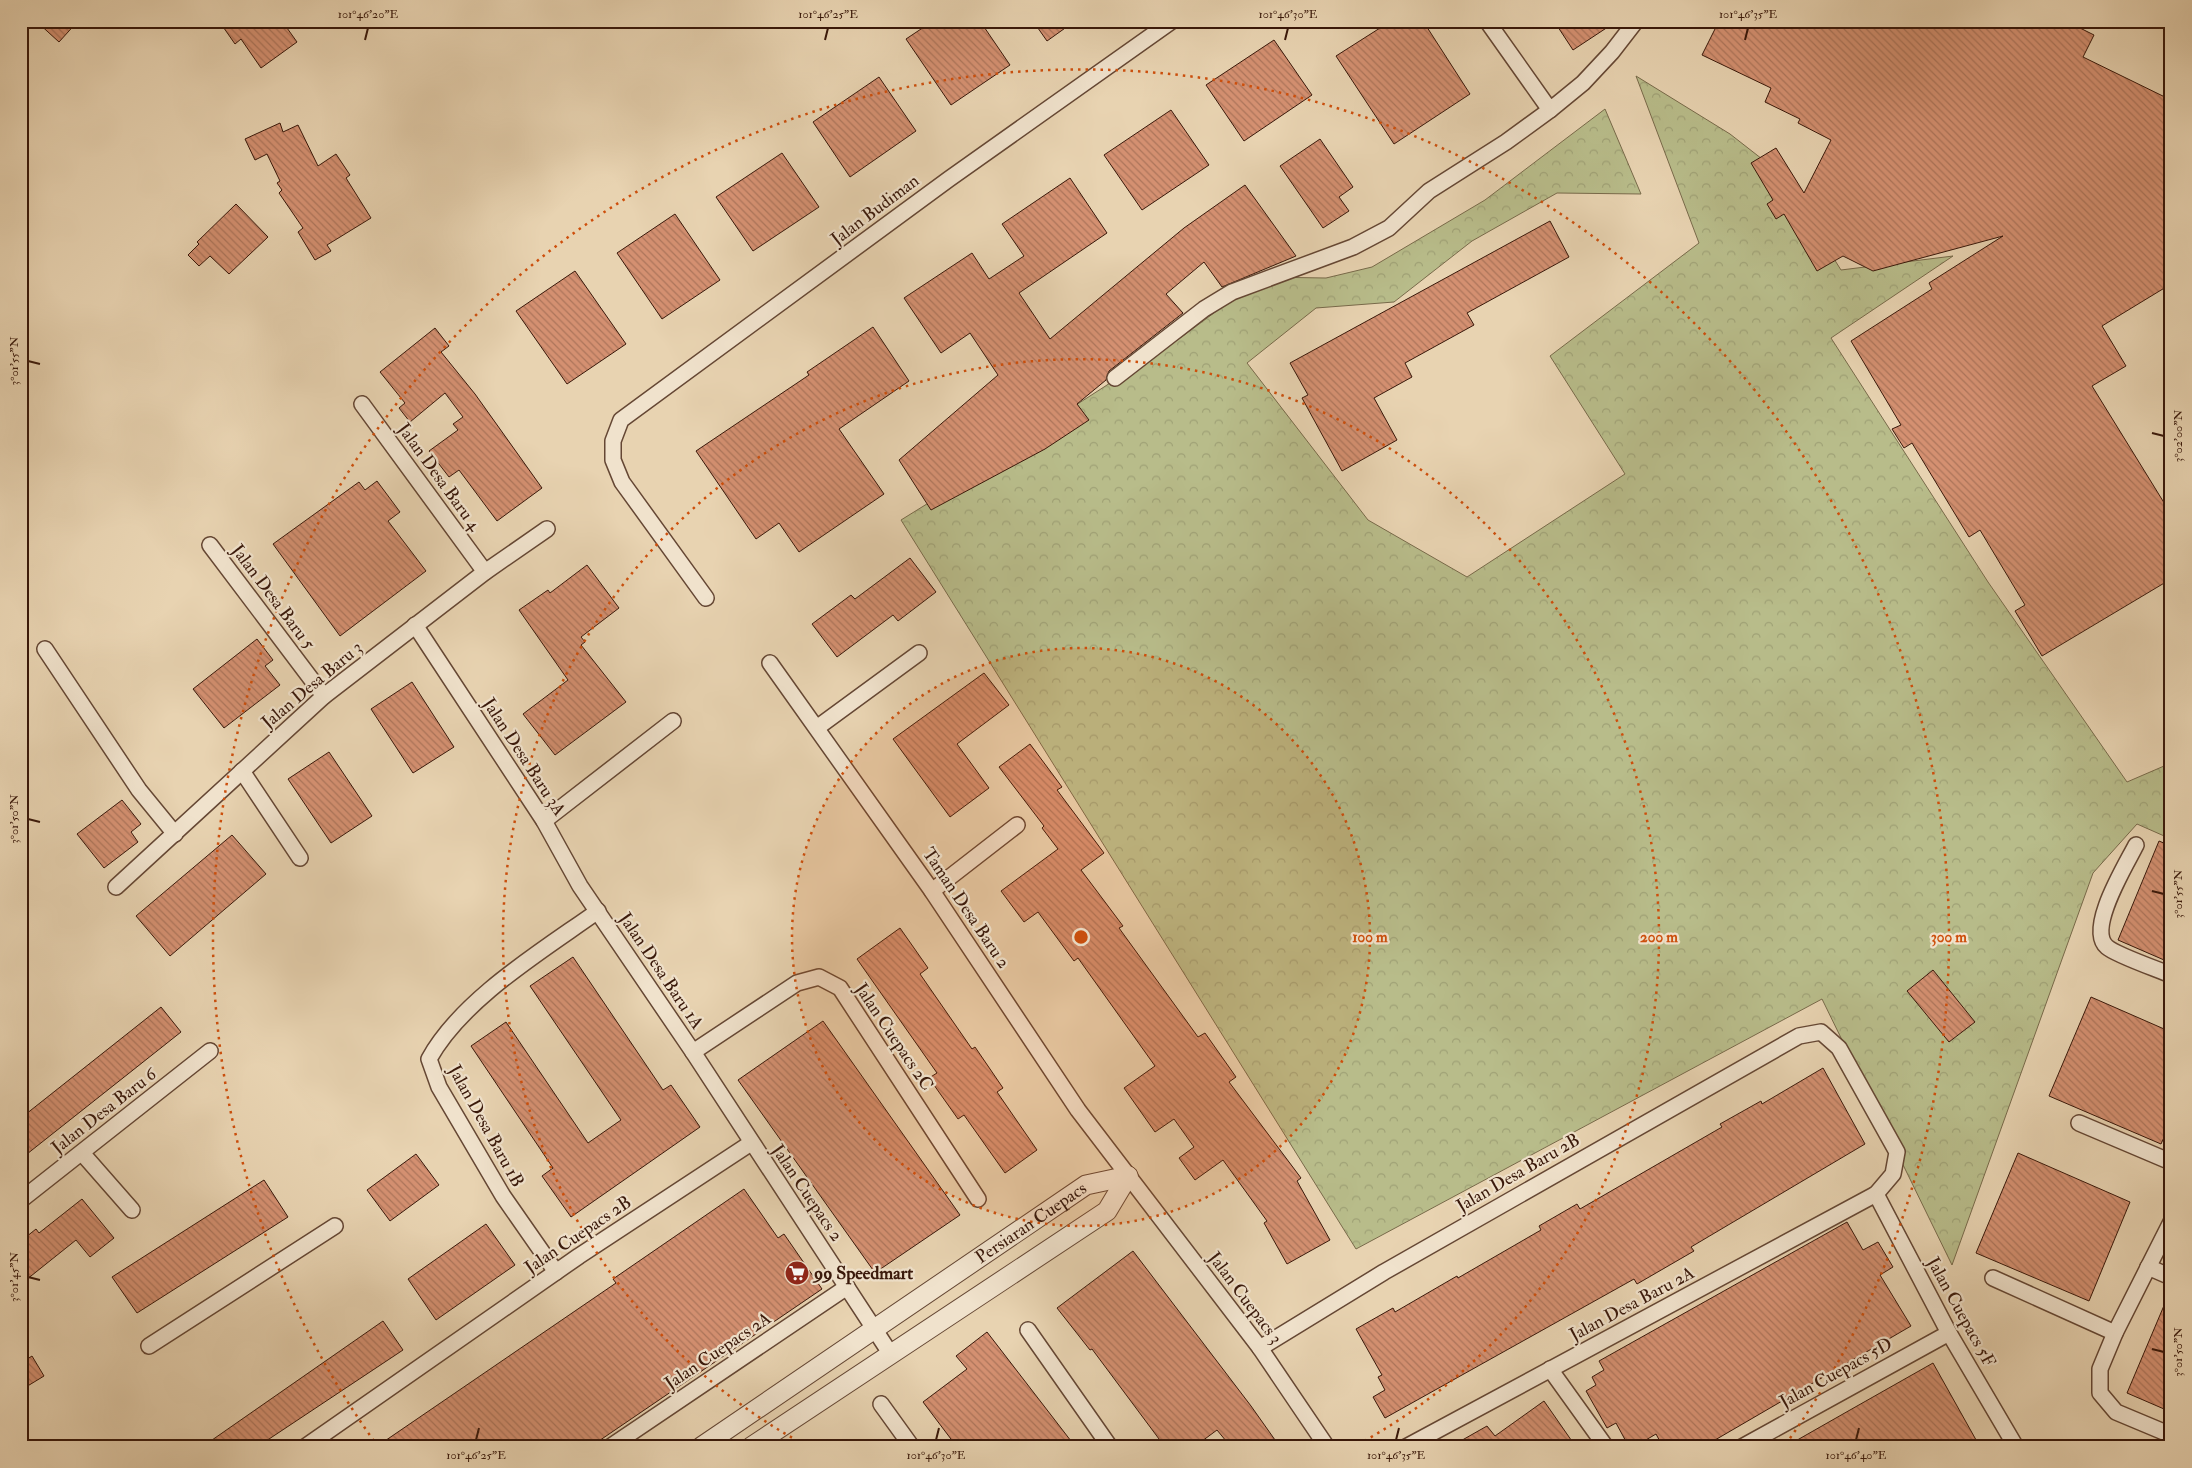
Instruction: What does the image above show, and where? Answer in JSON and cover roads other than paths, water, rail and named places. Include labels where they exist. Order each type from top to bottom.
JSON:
[{"type":"street","name":"Jalan Budiman","points":[[706,598],[622,482],[613,460],[613,441],[621,420],[949,179],[1172,21]]},
{"type":"street","points":[[1487,21],[1550,110]]},
{"type":"street","points":[[1115,378],[1204,309],[1232,292],[1353,248],[1389,228],[1429,191],[1506,142],[1550,110],[1612,52],[1636,21]]},
{"type":"street","name":"Jalan Desa Baru 4","points":[[362,404],[485,572]]},
{"type":"street","name":"Jalan Desa Baru 3","points":[[116,887],[324,696],[485,572],[547,529]]},
{"type":"street","name":"Jalan Desa Baru 5","points":[[210,545],[324,696]]},
{"type":"street","name":"Jalan Desa Baru 3A","points":[[415,625],[544,821],[580,886],[598,912]]},
{"type":"street","points":[[45,649],[139,790],[175,834]]},
{"type":"street","points":[[818,727],[919,653]]},
{"type":"street","name":"Taman Desa Baru 2","points":[[770,663],[818,727],[932,891],[1078,1110],[1128,1176]]},
{"type":"street","points":[[544,821],[673,721]]},
{"type":"street","points":[[242,771],[300,858]]},
{"type":"street","points":[[932,891],[1017,825]]},
{"type":"street","points":[[2136,845],[2105,908],[2100,933],[2107,947],[2171,975]]},
{"type":"street","name":"Jalan Desa Baru 1A","points":[[598,912],[693,1052]]},
{"type":"street","name":"Jalan Desa Baru 1B","points":[[556,1272],[503,1196],[439,1087],[429,1059],[441,1037],[502,979],[598,912]]},
{"type":"street","name":"Jalan Cuepacs 2C","points":[[693,1052],[797,983],[819,977],[840,988],[978,1199]]},
{"type":"street","name":"Jalan Desa Baru 2B","points":[[1260,1348],[1384,1272],[1799,1036],[1821,1032],[1839,1048],[1897,1152],[1893,1174],[1876,1194]]},
{"type":"street","name":"Jalan Desa Baru 6","points":[[21,1200],[210,1051]]},
{"type":"street","name":"Jalan Cuepacs 2","points":[[693,1052],[890,1353]]},
{"type":"street","points":[[2079,1123],[2171,1162]]},
{"type":"street","name":"Jalan Cuepacs 2B","points":[[305,1447],[556,1272],[751,1143]]},
{"type":"street","points":[[82,1153],[132,1210]]},
{"type":"street","name":"Persiaran Cuepacs","points":[[701,1447],[1086,1185],[1128,1176]]},
{"type":"street","name":"Persiaran Cuepacs","points":[[751,1447],[890,1353],[1107,1212],[1128,1176]]},
{"type":"street","name":"Jalan Cuepacs 3","points":[[1128,1176],[1260,1348],[1327,1447]]},
{"type":"street","name":"Jalan Cuepacs 5F","points":[[1876,1194],[1949,1333],[2016,1447]]},
{"type":"street","name":"Jalan Desa Baru 2A","points":[[1406,1447],[1876,1194]]},
{"type":"street","points":[[2171,1222],[2115,1333],[2100,1369],[2100,1393],[2116,1412],[2171,1435]]},
{"type":"street","points":[[149,1346],[335,1226]]},
{"type":"street","points":[[2148,1267],[2171,1277]]},
{"type":"street","points":[[1993,1278],[2115,1333]]},
{"type":"street","name":"Jalan Cuepacs 2A","points":[[610,1447],[847,1287]]},
{"type":"street","points":[[1028,1330],[1110,1447]]},
{"type":"street","name":"Jalan Cuepacs 5D","points":[[1742,1447],[1949,1333]]},
{"type":"street","points":[[1550,1369],[1606,1447]]},
{"type":"street","points":[[881,1404],[912,1447]]},
{"type":"place","name":"99 Speedmart","points":[[797,1273]]}]
